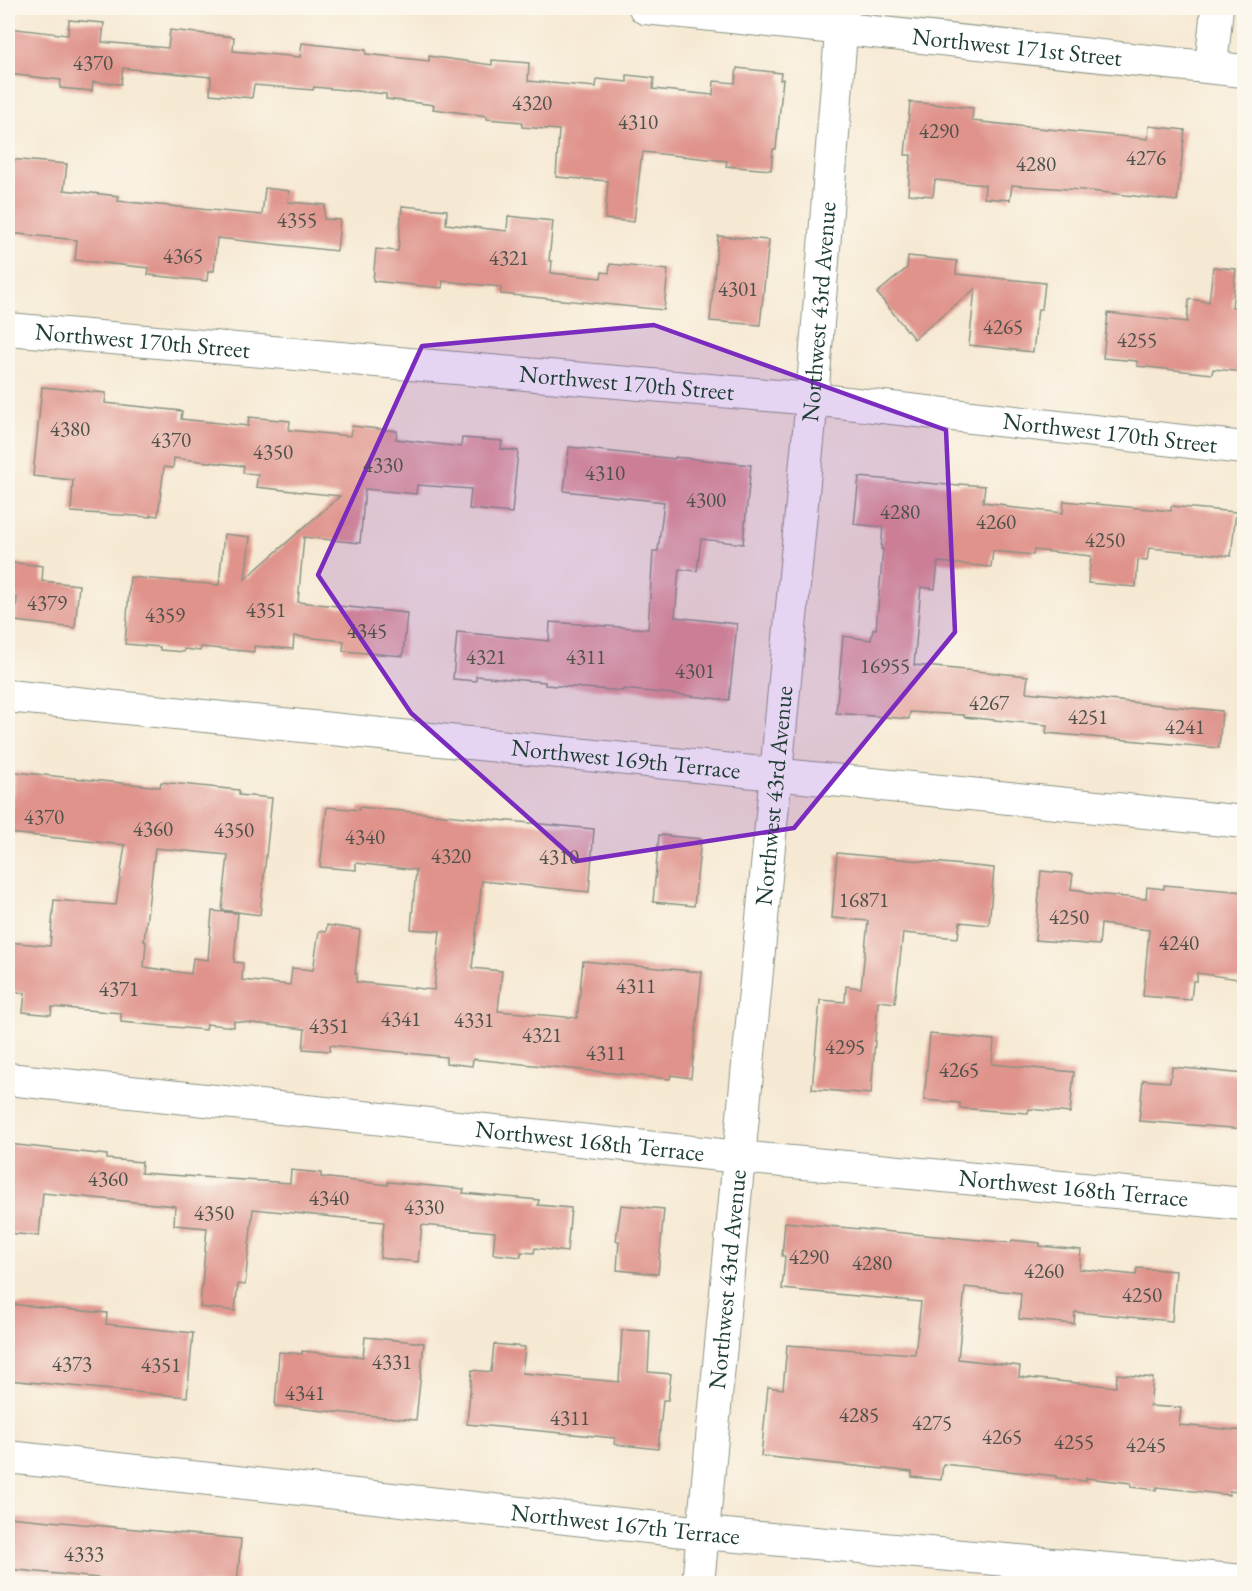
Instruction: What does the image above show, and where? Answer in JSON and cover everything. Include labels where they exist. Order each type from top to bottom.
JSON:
[{"type":"street","name":"Northwest 171st Street","points":[[645,8],[842,19],[1245,70]]},
{"type":"street","points":[[1211,67],[1217,8]]},
{"type":"street","name":"Northwest 43rd Avenue","points":[[698,1584],[812,399],[842,19]]},
{"type":"street","name":"Northwest 170th Street","points":[[8,329],[812,399],[1245,448]]},
{"type":"street","name":"Northwest 169th Terrace","points":[[8,696],[1245,822]]},
{"type":"street","name":"Northwest 168th Terrace","points":[[8,1079],[739,1157],[1245,1204]]},
{"type":"street","name":"Northwest 167th Terrace","points":[[8,1457],[703,1533],[1245,1581]]},
{"type":"highlighted area","points":[[654,325],[946,430],[955,632],[794,828],[577,861],[411,713],[318,575],[422,346]]},
{"type":"building","points":[[69,20],[104,23],[102,42],[168,48],[170,30],[234,37],[233,51],[300,57],[302,43],[366,50],[366,54],[429,61],[429,56],[492,65],[492,60],[529,63],[528,81],[596,87],[597,79],[627,82],[627,75],[654,78],[653,89],[713,95],[714,81],[735,83],[737,68],[781,73],[780,80],[783,79],[776,149],[773,149],[771,170],[726,166],[727,161],[643,152],[634,222],[605,219],[608,181],[556,177],[559,130],[522,127],[522,122],[487,119],[487,116],[433,109],[434,105],[386,99],[386,94],[314,87],[313,90],[254,85],[252,98],[210,94],[211,77],[123,68],[121,84],[93,82],[92,91],[60,88],[61,80],[8,74],[8,28],[68,35]]},
{"type":"building","points":[[910,102],[973,108],[972,121],[1038,128],[1148,139],[1149,126],[1185,130],[1177,201],[1012,185],[1010,200],[984,198],[985,185],[935,180],[933,196],[908,194],[911,155],[905,155]]},
{"type":"building","points":[[8,159],[67,164],[64,190],[119,196],[118,201],[262,215],[265,188],[289,191],[288,202],[325,205],[324,219],[340,220],[337,251],[217,238],[214,271],[208,271],[207,281],[148,275],[149,268],[75,260],[77,240],[8,233]]},
{"type":"building","points":[[402,206],[447,210],[446,224],[507,231],[508,216],[553,221],[549,261],[552,261],[551,273],[601,278],[602,272],[609,273],[610,264],[668,270],[664,310],[501,294],[501,287],[443,281],[442,288],[373,281],[376,249],[398,251]]},
{"type":"building","points":[[718,236],[769,240],[760,325],[710,321]]},
{"type":"building","points":[[908,256],[957,261],[956,274],[1045,283],[1042,309],[1038,309],[1033,352],[969,345],[975,289],[914,339],[877,293],[907,268]]},
{"type":"building","points":[[1213,267],[1236,269],[1232,307],[1245,308],[1245,372],[1213,369],[1212,374],[1137,366],[1137,361],[1103,358],[1108,313],[1187,322],[1189,299],[1209,302]]},
{"type":"building","points":[[42,387],[106,393],[105,403],[182,411],[181,419],[248,426],[249,417],[290,421],[289,430],[350,436],[352,426],[397,431],[396,439],[461,447],[462,438],[502,441],[501,449],[518,451],[512,513],[469,509],[471,489],[417,485],[416,494],[365,489],[360,543],[304,537],[298,602],[407,613],[403,656],[343,651],[344,641],[294,636],[293,649],[254,646],[254,652],[201,647],[200,651],[184,649],[184,652],[125,644],[130,577],[219,585],[224,534],[250,537],[245,579],[340,496],[256,487],[258,474],[243,473],[244,466],[174,458],[173,468],[164,467],[158,516],[71,512],[73,480],[33,476]]},
{"type":"building","points":[[569,447],[751,465],[743,544],[701,539],[697,571],[679,569],[675,617],[737,624],[729,700],[623,689],[623,691],[545,685],[545,682],[476,676],[476,681],[453,679],[457,632],[549,641],[550,622],[648,629],[653,551],[658,551],[664,502],[564,491]]},
{"type":"building","points":[[859,477],[959,486],[959,484],[985,486],[983,502],[1006,505],[1006,507],[1063,513],[1064,501],[1171,511],[1171,506],[1236,512],[1231,556],[1149,548],[1147,561],[1138,560],[1136,587],[1088,583],[1091,556],[1034,550],[1033,555],[993,551],[991,567],[938,562],[935,589],[921,587],[914,665],[1028,676],[1026,692],[1222,711],[1219,748],[1046,733],[1047,725],[964,717],[964,715],[910,712],[909,719],[836,713],[843,636],[871,640],[873,629],[876,629],[883,527],[854,524]]},
{"type":"building","points":[[8,562],[43,566],[42,581],[79,585],[75,628],[15,621],[17,597],[8,597]]},
{"type":"building","points":[[15,772],[160,787],[161,782],[239,790],[239,795],[272,798],[260,915],[222,910],[228,855],[155,848],[144,941],[146,942],[144,967],[191,974],[193,958],[208,960],[212,911],[238,913],[234,962],[243,963],[242,980],[290,985],[292,968],[313,970],[319,931],[326,932],[327,925],[360,930],[356,982],[434,990],[440,931],[411,929],[416,870],[356,863],[356,870],[320,867],[327,807],[359,810],[359,807],[594,829],[589,892],[482,881],[472,968],[502,971],[498,1011],[577,1018],[583,961],[702,972],[691,1078],[671,1075],[670,1079],[473,1059],[472,1066],[446,1063],[446,1057],[330,1045],[330,1051],[303,1049],[305,1029],[234,1021],[234,1027],[207,1024],[206,1030],[121,1022],[121,1013],[52,1007],[51,1015],[23,1012],[25,993],[8,991],[8,942],[50,946],[54,900],[116,905],[125,845],[9,833]]},
{"type":"building","points":[[659,835],[701,839],[694,906],[653,902]]},
{"type":"building","points":[[837,853],[994,868],[989,925],[960,922],[958,938],[903,933],[895,1003],[878,1001],[871,1094],[812,1089],[820,1000],[845,1002],[846,986],[861,988],[868,921],[832,918]]},
{"type":"building","points":[[1041,871],[1073,874],[1071,889],[1085,891],[1085,893],[1146,899],[1147,887],[1164,889],[1164,885],[1245,892],[1245,980],[1197,973],[1197,981],[1193,981],[1191,1000],[1143,996],[1149,930],[1101,924],[1099,945],[1035,940]]},
{"type":"building","points":[[930,1034],[994,1040],[992,1064],[1074,1072],[1070,1113],[1029,1109],[1028,1113],[960,1108],[960,1103],[924,1100]]},
{"type":"building","points":[[1172,1067],[1245,1074],[1245,1129],[1139,1121],[1143,1080],[1170,1082]]},
{"type":"building","points":[[8,1144],[107,1155],[107,1159],[142,1162],[141,1173],[290,1183],[291,1170],[321,1173],[321,1177],[388,1185],[388,1182],[464,1189],[463,1193],[539,1200],[538,1205],[571,1208],[567,1252],[535,1248],[534,1253],[521,1252],[521,1257],[493,1254],[495,1232],[422,1225],[418,1262],[380,1258],[384,1222],[253,1209],[245,1285],[238,1284],[235,1311],[200,1307],[207,1228],[174,1225],[175,1206],[43,1193],[39,1236],[8,1233]]},
{"type":"building","points":[[621,1205],[664,1209],[658,1274],[617,1270],[619,1241],[616,1241]]},
{"type":"building","points":[[785,1222],[1011,1243],[1012,1240],[1040,1243],[1040,1246],[1081,1250],[1079,1269],[1136,1275],[1137,1268],[1176,1271],[1172,1321],[1075,1312],[1074,1324],[1019,1319],[1021,1293],[965,1287],[958,1359],[1020,1366],[1019,1377],[1116,1387],[1117,1374],[1153,1378],[1150,1406],[1181,1408],[1179,1425],[1245,1431],[1245,1493],[1229,1491],[1229,1495],[1157,1487],[1156,1490],[1131,1487],[1131,1483],[1086,1478],[1086,1481],[1056,1478],[1056,1476],[943,1464],[941,1480],[912,1477],[912,1472],[761,1456],[768,1387],[783,1389],[787,1345],[915,1354],[921,1302],[782,1289]]},
{"type":"building","points":[[8,1304],[107,1313],[106,1324],[193,1333],[187,1397],[8,1380]]},
{"type":"building","points":[[622,1330],[650,1331],[648,1372],[671,1374],[668,1400],[663,1400],[658,1449],[614,1444],[615,1438],[467,1424],[472,1370],[491,1372],[494,1344],[525,1347],[522,1373],[619,1382]]},
{"type":"building","points":[[365,1337],[424,1343],[416,1420],[275,1406],[279,1352],[302,1354],[302,1351],[363,1357]]},
{"type":"building","points":[[8,1517],[241,1539],[237,1584],[157,1584],[8,1569]]}]
